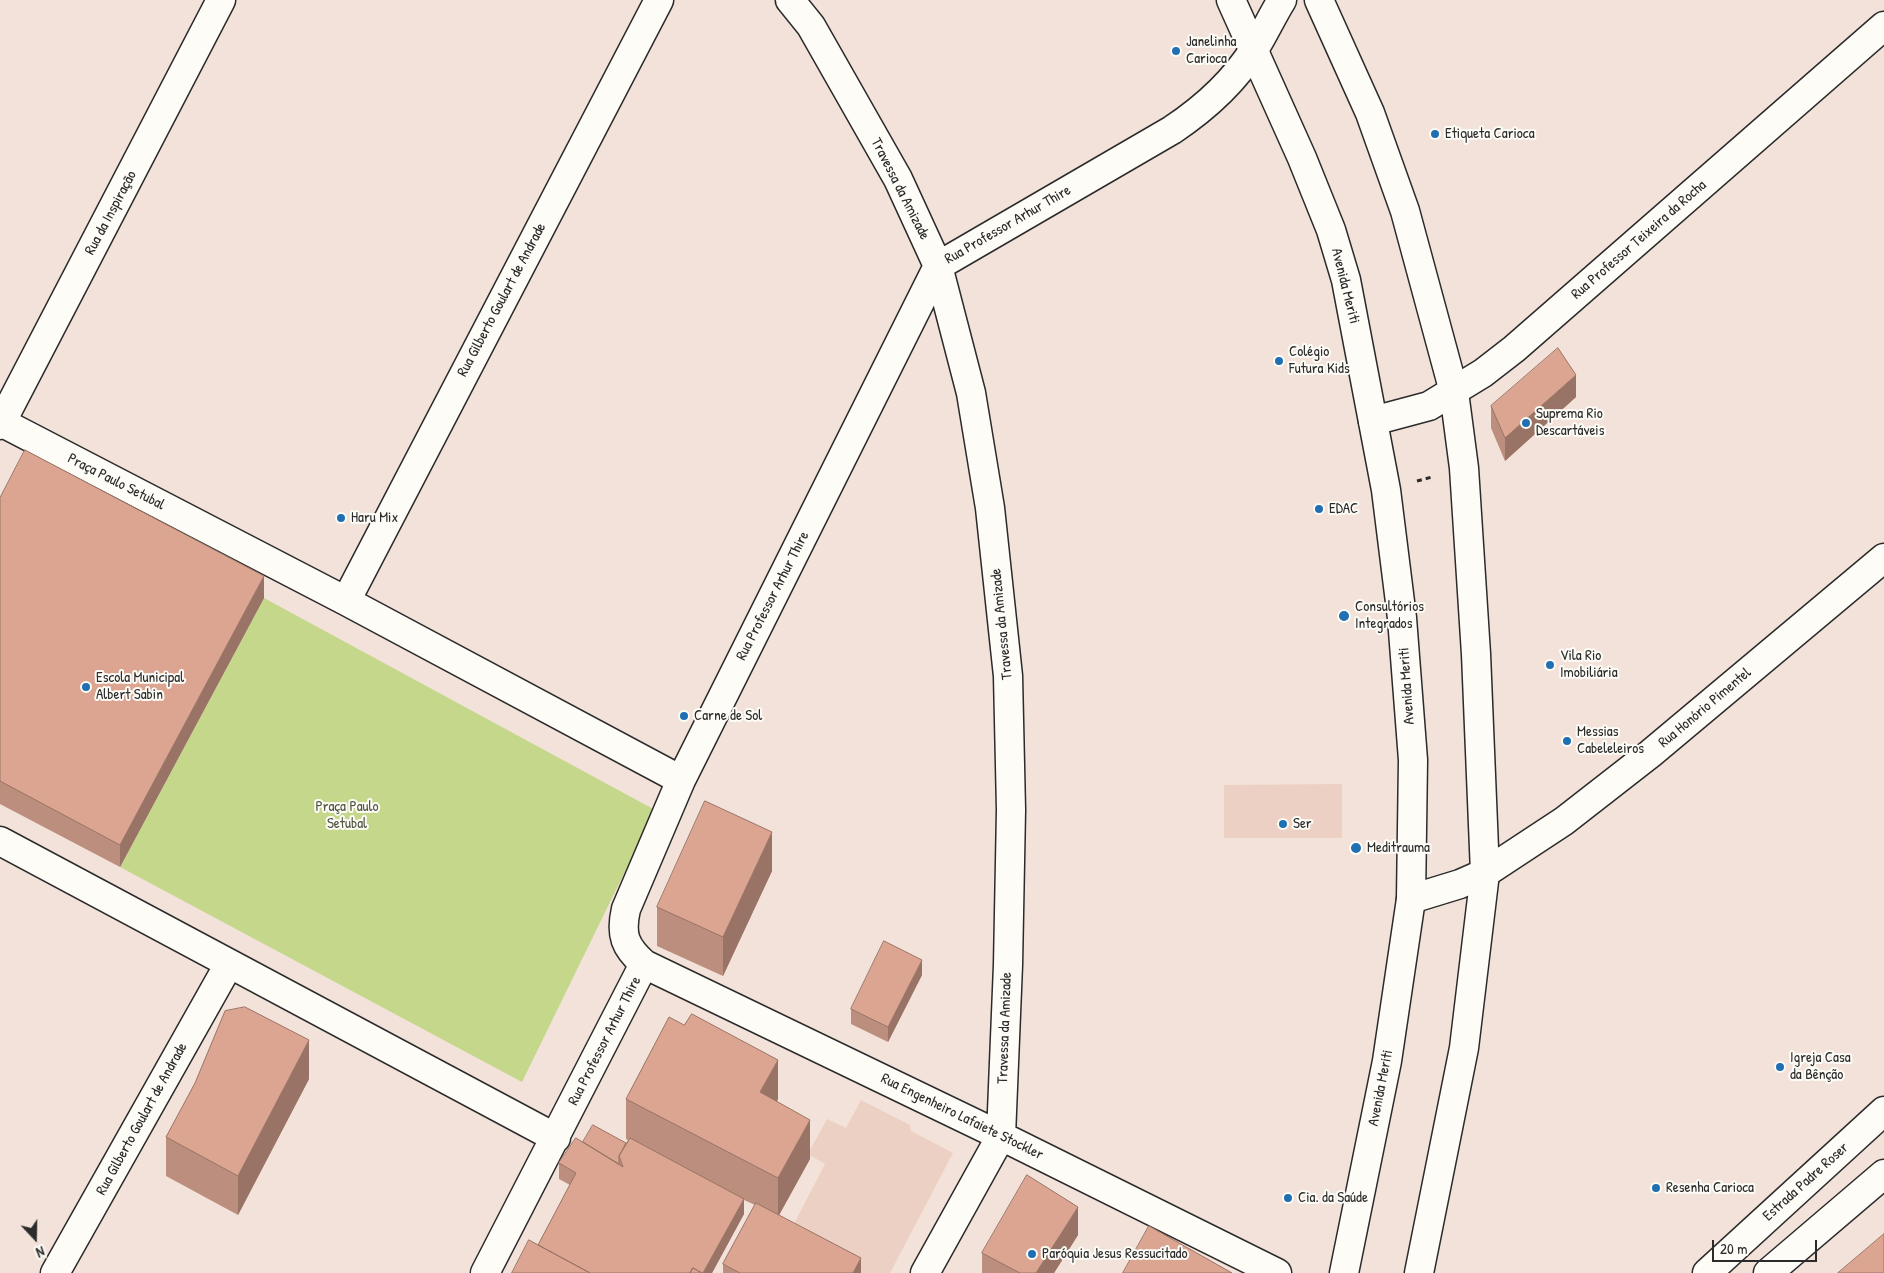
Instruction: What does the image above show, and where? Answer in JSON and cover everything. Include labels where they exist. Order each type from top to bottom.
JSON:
[{"type":"street","name":"Rua da Inspiração","points":[[1,424],[222,0]]},
{"type":"street","name":"Rua Gilberto Goulart de Andrade","points":[[346,601],[659,0]]},
{"type":"street","name":"Travessa da Amizade","points":[[790,0],[811,26],[898,178],[938,266],[971,393],[990,508],[1008,676],[1010,820],[1000,1136],[925,1273]]},
{"type":"street","name":"Avenida Meriti","points":[[1231,0],[1302,158],[1331,230],[1346,280],[1386,490],[1402,618],[1413,760],[1411,898],[1387,1061],[1344,1273]]},
{"type":"street","name":"Rua Professor Arhur Thire","points":[[485,1273],[644,964],[630,951],[623,924],[626,909],[680,780],[938,266],[1180,125],[1203,109],[1228,83],[1254,49],[1282,0]]},
{"type":"street","points":[[1319,0],[1370,113],[1406,211],[1454,392],[1464,468],[1476,654],[1485,873],[1464,1048],[1419,1273]]},
{"type":"street","name":"Rua Professor Teixeira da Rocha","points":[[1373,421],[1429,406],[1454,392],[1514,349],[1884,26]]},
{"type":"street","name":"Praça Paulo Setubal","points":[[1,424],[346,601],[680,780]]},
{"type":"street","name":"Rua Honório Pimentel","points":[[1411,898],[1460,884],[1485,873],[1564,821],[1650,754],[1884,558]]},
{"type":"street","points":[[0,841],[556,1138]]},
{"type":"street","name":"Rua Gilberto Goulart de Andrade","points":[[56,1273],[229,964]]},
{"type":"street","name":"Rua Engenheiro Lafaiete Stockler","points":[[644,964],[1000,1136],[1277,1273]]},
{"type":"street","name":"Estrada Padre Roser","points":[[1706,1273],[1884,1111]]},
{"type":"street","points":[[1768,1273],[1884,1174]]},
{"type":"path","points":[[1386,490],[1464,468]]},
{"type":"shaded area","name":"Ser","points":[[1342,784],[1342,838],[1224,838],[1224,785]]},
{"type":"shaded area","points":[[861,1100],[910,1125],[911,1131],[953,1153],[890,1273],[842,1273],[784,1243],[825,1164],[808,1154],[827,1119],[846,1128]]},
{"type":"green space","name":"Praça Paulo Setubal","points":[[264,598],[655,810],[522,1082],[120,867]]},
{"type":"building","points":[[1558,348],[1576,375],[1505,438],[1491,406]]},
{"type":"building","points":[[25,450],[264,576],[120,845],[0,781],[0,498]]},
{"type":"building","points":[[705,801],[772,832],[723,937],[657,907]]},
{"type":"building","points":[[884,941],[922,960],[888,1027],[851,1009]]},
{"type":"building","points":[[245,1007],[309,1040],[238,1176],[166,1137],[195,1083],[225,1011]]},
{"type":"building","points":[[692,1014],[778,1060],[760,1092],[810,1120],[778,1178],[626,1099],[669,1017],[684,1025]]},
{"type":"building","points":[[593,1125],[626,1143],[619,1156],[619,1164],[583,1142]]},
{"type":"building","points":[[576,1138],[623,1167],[619,1156],[630,1138],[744,1199],[703,1273],[693,1268],[690,1273],[590,1273],[538,1245],[576,1173],[559,1163]]},
{"type":"building","points":[[1027,1175],[1078,1207],[1036,1273],[1020,1273],[982,1253]]},
{"type":"building","points":[[756,1203],[861,1258],[853,1273],[740,1273],[723,1264]]},
{"type":"building","points":[[1149,1226],[1232,1273],[1123,1273]]},
{"type":"building","points":[[1884,1234],[1884,1273],[1838,1273]]},
{"type":"building","points":[[529,1240],[590,1273],[512,1273]]},
{"type":"building","points":[[693,1268],[702,1273],[690,1273]]},
{"type":"place","name":"Janelinha Carioca","points":[[1176,51]]},
{"type":"place","name":"Etiqueta Carioca","points":[[1435,134]]},
{"type":"place","name":"Colégio Futura Kids","points":[[1279,361]]},
{"type":"place","name":"Suprema Rio Descartáveis","points":[[1526,423]]},
{"type":"place","name":"EDAC","points":[[1319,509]]},
{"type":"place","name":"Haru Mix","points":[[341,518]]},
{"type":"place","name":"Consultórios Integrados","points":[[1344,616]]},
{"type":"place","name":"Vila Rio Imobiliária","points":[[1550,665]]},
{"type":"place","name":"Escola Municipal Albert Sabin","points":[[86,687]]},
{"type":"place","name":"Carne de Sol","points":[[684,716]]},
{"type":"place","name":"Messias Cabeleleiros","points":[[1567,741]]},
{"type":"place","name":"Ser","points":[[1283,824]]},
{"type":"place","name":"Meditrauma","points":[[1356,848]]},
{"type":"place","name":"Igreja Casa da Bênção","points":[[1780,1067]]},
{"type":"place","name":"Resenha Carioca","points":[[1656,1188]]},
{"type":"place","name":"Cia. da Saúde","points":[[1288,1198]]},
{"type":"place","name":"Paróquia Jesus Ressucitado","points":[[1032,1254]]}]
